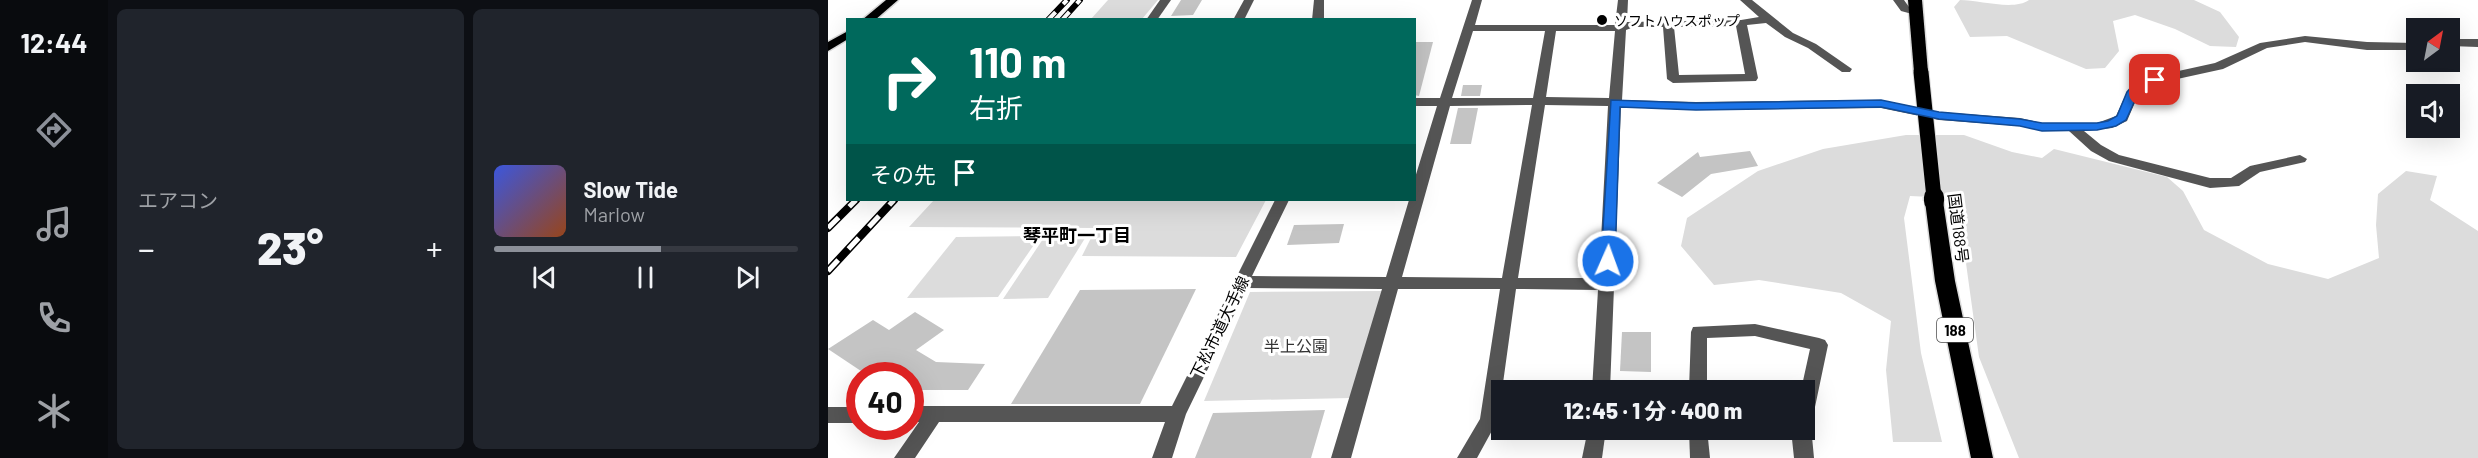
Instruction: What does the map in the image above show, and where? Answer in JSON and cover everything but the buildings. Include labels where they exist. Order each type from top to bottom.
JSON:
[{"type":"highway","name":"国道188号","points":[[1915,6],[1934,201],[1945,282],[1982,458]]},
{"type":"main road","points":[[870,18],[893,0]]},
{"type":"main road","points":[[828,47],[846,35]]},
{"type":"street","points":[[1152,18],[1166,0]]},
{"type":"street","points":[[1239,18],[1249,0]]},
{"type":"street","points":[[1318,18],[1319,0]]},
{"type":"street","points":[[1416,199],[1478,0]]},
{"type":"street","points":[[1601,380],[1615,102],[1623,0]]},
{"type":"street","points":[[1744,0],[1789,35],[1812,46],[1846,69]]},
{"type":"street","points":[[1898,0],[1905,9],[1915,6]]},
{"type":"street","points":[[1469,28],[1621,28],[1634,24],[1741,22],[1768,19]]},
{"type":"street","points":[[1668,24],[1673,79],[1752,78],[1741,22]]},
{"type":"street","points":[[1499,380],[1509,282],[1551,28]]},
{"type":"street","points":[[1416,102],[1615,102],[1633,105],[1696,106],[1881,104],[1939,116],[2072,128],[2112,124],[2122,118],[2133,92],[2139,86],[2155,80],[2219,66],[2264,45],[2305,39],[2367,46],[2406,46]]},
{"type":"street","points":[[2460,44],[2478,43]]},
{"type":"street","points":[[2072,128],[2096,148],[2114,158],[2210,183],[2234,183],[2255,169],[2300,159]]},
{"type":"street","name":"下松市道大手線","points":[[1162,458],[1177,414],[1281,201]]},
{"type":"street","points":[[1341,458],[1416,201]]},
{"type":"street","points":[[1240,282],[1392,281],[1607,284]]},
{"type":"street","points":[[1698,380],[1699,332],[1755,330],[1820,345],[1813,380]]},
{"type":"street","points":[[924,413],[1177,414]]},
{"type":"street","points":[[904,458],[935,413]]},
{"type":"street","points":[[828,415],[846,415]]},
{"type":"street","points":[[1467,458],[1491,425]]},
{"type":"street","points":[[1592,458],[1595,440]]},
{"type":"street","points":[[1699,440],[1700,458]]},
{"type":"street","points":[[1801,440],[1804,458]]},
{"type":"green space","points":[[1108,0],[1158,0],[1143,18],[1092,18]]},
{"type":"green space","points":[[1960,0],[2015,5],[2029,0],[2194,0],[2220,12],[2239,37],[2236,47],[2210,46],[2175,29],[2135,15],[2113,21],[2119,51],[2105,68],[2086,69],[2007,36],[1970,37],[1954,7]]},
{"type":"green space","points":[[1906,135],[1964,135],[2012,152],[2042,158],[2054,149],[2167,177],[2183,191],[2204,230],[2268,264],[2328,279],[2379,258],[2376,225],[2378,194],[2406,171],[2437,176],[2430,200],[2478,231],[2478,458],[2019,458],[1979,357],[1960,220],[1953,198],[1910,196],[1904,218],[1921,353],[1942,442],[1893,442],[1886,370],[1891,321],[1841,293],[1759,280],[1714,285],[1681,246],[1687,218],[1758,171],[1823,149]]},
{"type":"green space","points":[[933,201],[1265,201],[1236,257],[1082,256],[1096,228],[909,227]]},
{"type":"green space","points":[[1087,235],[1048,298],[1003,299],[1045,236]]},
{"type":"green space","points":[[1040,236],[998,297],[907,298],[956,237]]},
{"type":"green space","name":"半上公園","points":[[1383,291],[1351,398],[1204,401],[1250,292]]},
{"type":"railway","points":[[1050,18],[1067,0]]},
{"type":"railway","points":[[1064,18],[1080,0]]},
{"type":"railway","points":[[828,228],[855,201]]},
{"type":"railway","points":[[828,271],[893,201]]},
{"type":"place","name":"ソフトハウスポップ","points":[[1602,20]]},
{"type":"district","name":"琴平町一丁目","points":[[1077,235]]},
{"type":"route","points":[[1608,261],[1615,102],[1633,105],[1696,106],[1881,104],[1939,116],[2020,122],[2042,127],[2097,127],[2112,124],[2122,118],[2133,92],[2139,86],[2155,80]]}]
